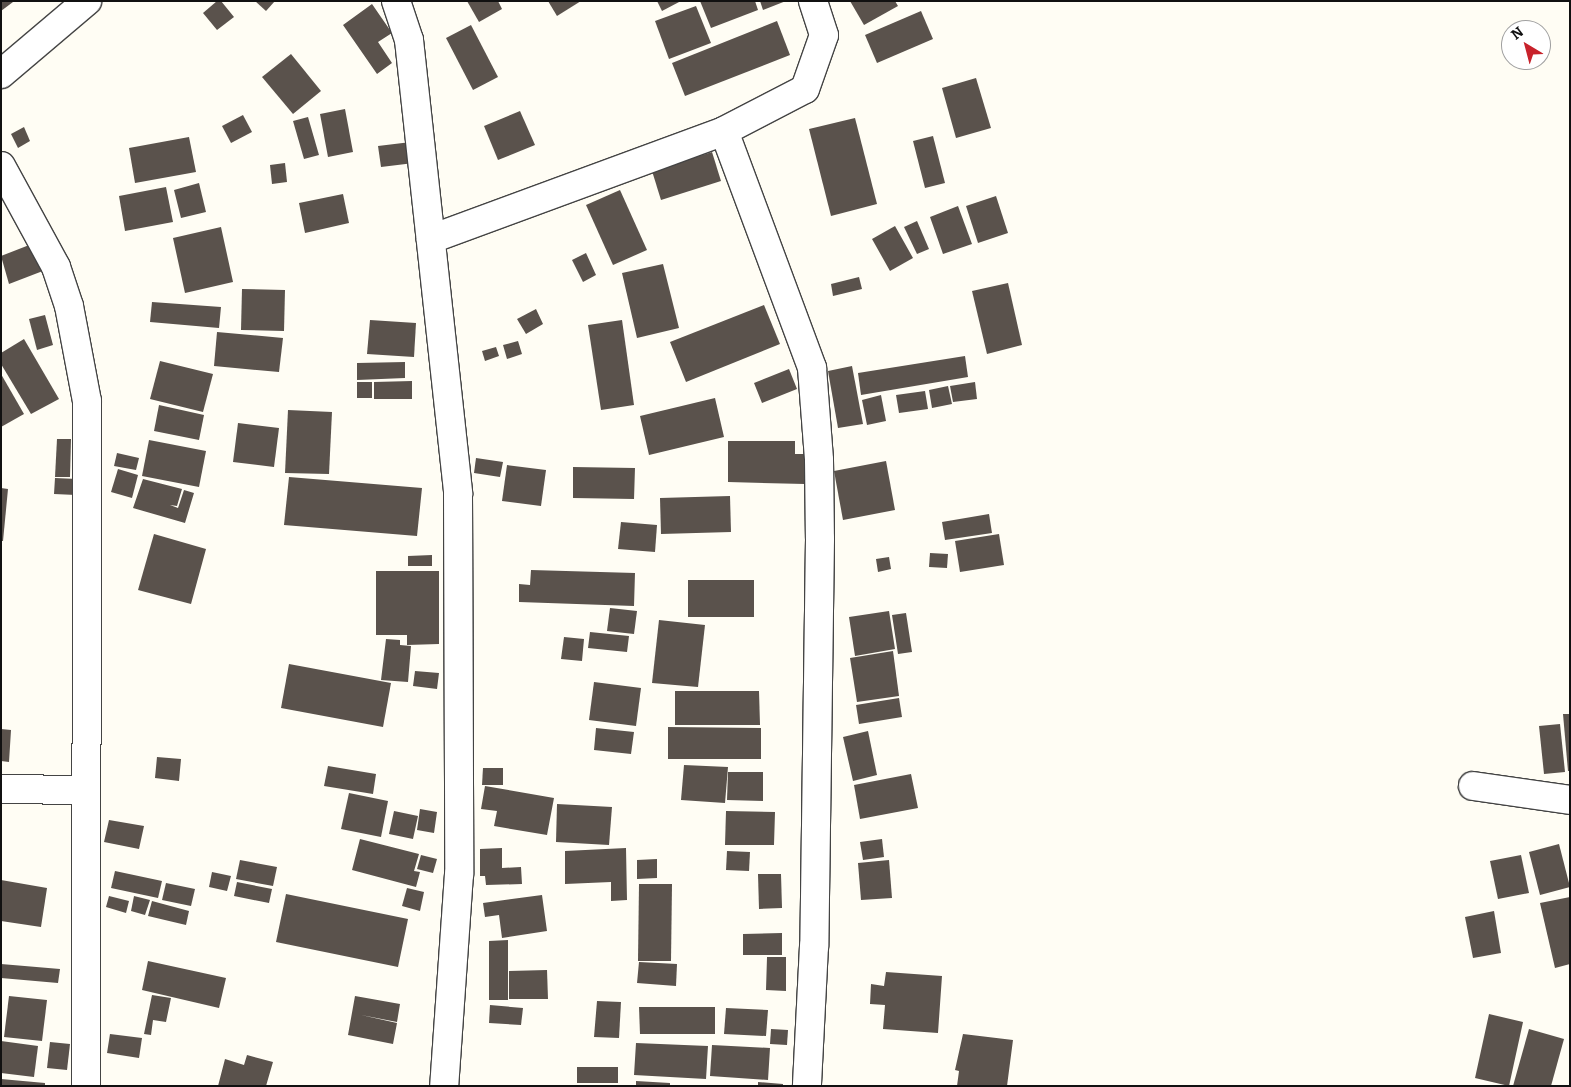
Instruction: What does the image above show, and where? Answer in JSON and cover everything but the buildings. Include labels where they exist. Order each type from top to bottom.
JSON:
[{"type":"street","points":[[2,72],[88,1]]},
{"type":"street","points":[[396,1],[409,40],[458,494],[459,874],[444,1086]]},
{"type":"street","points":[[431,240],[724,131],[758,111],[805,89],[824,34],[813,1]]},
{"type":"street","points":[[724,131],[812,368],[819,460],[820,539],[814,946],[807,1086]]},
{"type":"street","points":[[1,166],[56,267],[68,306],[87,401],[86,1086]]},
{"type":"street","points":[[1474,786],[1570,800]]},
{"type":"street","points":[[1,789],[85,790]]}]
